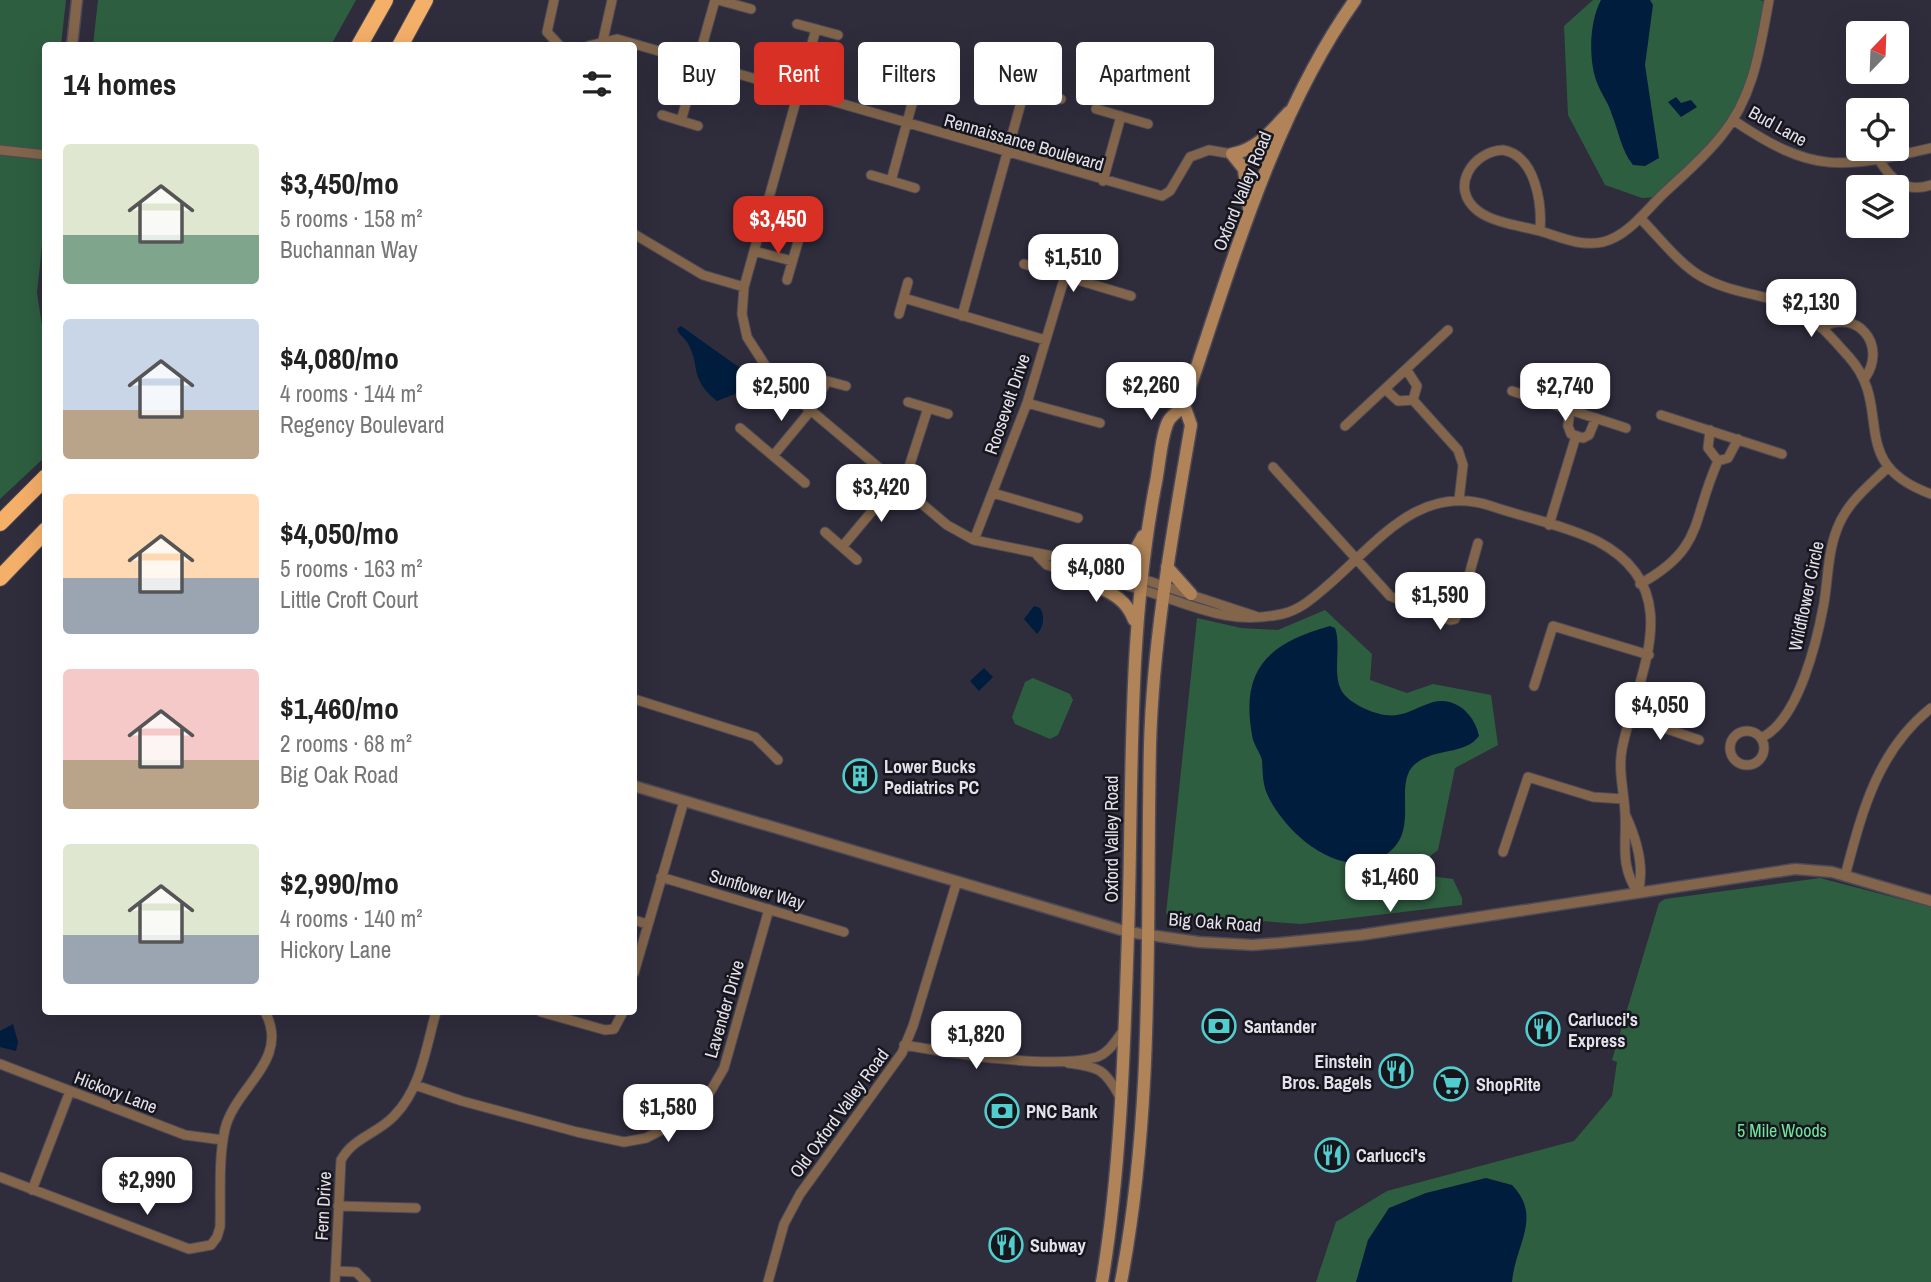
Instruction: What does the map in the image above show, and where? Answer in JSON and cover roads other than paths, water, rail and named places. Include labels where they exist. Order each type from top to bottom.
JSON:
[{"type":"highway","points":[[361,42],[385,0]]},
{"type":"highway","points":[[402,42],[425,0]]},
{"type":"highway","points":[[0,523],[42,481]]},
{"type":"highway","points":[[0,578],[42,534]]},
{"type":"main road","name":"Oxford Valley Road","points":[[1102,1282],[1120,1097],[1128,932],[1130,743],[1136,624],[1149,523],[1168,421],[1184,405],[1250,215],[1297,104],[1329,40],[1355,0]]},
{"type":"main road","points":[[1250,215],[1248,182],[1244,169],[1232,154],[1247,151],[1259,144],[1297,104]]},
{"type":"main road","name":"Oxford Valley Road","points":[[1121,1282],[1132,1227],[1143,1118],[1150,934],[1150,742],[1167,567],[1191,425],[1184,405]]},
{"type":"main road","points":[[1106,568],[1118,566],[1134,556],[1149,523]]},
{"type":"main road","points":[[1167,567],[1191,594]]},
{"type":"main road","points":[[1073,573],[1118,595],[1129,607],[1136,624]]},
{"type":"street","points":[[72,42],[76,0]]},
{"type":"street","points":[[555,0],[547,32],[556,42]]},
{"type":"street","points":[[603,40],[612,0]]},
{"type":"street","points":[[704,42],[717,0],[751,9]]},
{"type":"street","points":[[1540,231],[1541,217],[1531,172],[1522,160],[1503,150],[1488,152],[1476,159],[1466,173],[1465,186],[1473,206],[1487,216],[1577,242],[1594,243],[1616,237],[1640,218],[1709,150],[1733,120],[1752,81],[1769,0]]},
{"type":"street","points":[[797,24],[838,35]]},
{"type":"street","points":[[813,42],[816,29]]},
{"type":"street","name":"Rennaissance Boulevard","points":[[598,42],[617,39],[627,42]]},
{"type":"street","name":"Rennaissance Boulevard","points":[[637,45],[658,51]]},
{"type":"street","points":[[681,121],[685,105]]},
{"type":"street","points":[[797,105],[744,287],[743,314],[747,337],[765,365],[811,410],[947,525],[974,540],[1037,555],[1060,556],[1106,568],[1225,617],[1257,617],[1297,609],[1409,514],[1430,504],[1459,499],[1549,524],[1604,545],[1625,563],[1640,584],[1652,628],[1649,655],[1630,716],[1620,767],[1627,877],[1638,893]]},
{"type":"street","name":"Rennaissance Boulevard","points":[[841,105],[1162,196],[1170,191],[1190,157],[1209,150],[1232,154]]},
{"type":"street","points":[[891,181],[911,105]]},
{"type":"street","points":[[962,316],[1020,105]]},
{"type":"street","points":[[1096,109],[1148,124]]},
{"type":"street","points":[[662,115],[698,126]]},
{"type":"street","points":[[1103,181],[1121,116]]},
{"type":"street","name":"Bud Lane","points":[[1733,120],[1780,150],[1808,160],[1844,164],[1870,161]]},
{"type":"street","name":"Bud Lane","points":[[1909,153],[1931,148]]},
{"type":"street","points":[[0,150],[42,155]]},
{"type":"street","points":[[1880,161],[1887,174],[1903,187],[1920,189],[1931,186]]},
{"type":"street","points":[[872,175],[915,188]]},
{"type":"street","points":[[1640,218],[1700,276],[1787,304],[1821,328],[1865,378],[1874,438],[1888,467],[1903,482],[1931,494]]},
{"type":"street","points":[[637,236],[703,275],[744,287]]},
{"type":"street","points":[[787,280],[798,242]]},
{"type":"street","points":[[754,251],[792,261]]},
{"type":"street","points":[[1024,264],[1131,296]]},
{"type":"street","name":"Roosevelt Drive","points":[[974,540],[1027,402],[1065,276]]},
{"type":"street","points":[[899,314],[908,282]]},
{"type":"street","points":[[904,299],[1045,340]]},
{"type":"street","points":[[1821,328],[1836,321],[1844,321],[1863,331],[1873,347],[1875,359],[1865,378]]},
{"type":"street","points":[[1345,426],[1448,330]]},
{"type":"street","points":[[1406,369],[1417,386],[1413,400]]},
{"type":"street","points":[[807,376],[846,386]]},
{"type":"street","points":[[773,456],[811,410],[827,381]]},
{"type":"street","points":[[1385,389],[1398,401],[1413,400]]},
{"type":"street","points":[[1512,391],[1626,428]]},
{"type":"street","points":[[1413,400],[1458,450],[1463,465],[1459,499]]},
{"type":"street","points":[[908,402],[948,414]]},
{"type":"street","points":[[1027,402],[1100,423]]},
{"type":"street","points":[[842,547],[909,467],[928,408]]},
{"type":"street","points":[[1570,409],[1568,426],[1576,436],[1583,438],[1588,435],[1595,418]]},
{"type":"street","points":[[1661,415],[1782,454]]},
{"type":"street","points":[[740,428],[805,484]]},
{"type":"street","points":[[1710,430],[1708,448],[1718,461]]},
{"type":"street","points":[[1549,524],[1576,436]]},
{"type":"street","points":[[1718,461],[1728,457],[1738,439]]},
{"type":"street","points":[[1640,584],[1663,572],[1692,541],[1718,461]]},
{"type":"street","points":[[1273,467],[1390,596],[1435,614],[1455,619],[1464,597],[1478,543]]},
{"type":"street","name":"Wildflower Circle","points":[[1763,737],[1784,720],[1805,671],[1824,604],[1837,526],[1853,500],[1888,467]]},
{"type":"street","points":[[993,493],[1078,518]]},
{"type":"street","points":[[825,532],[858,560]]},
{"type":"street","points":[[1037,555],[1047,565],[1073,573],[1140,583]]},
{"type":"street","points":[[1164,591],[1191,594],[1257,617]]},
{"type":"street","points":[[1435,614],[1435,604],[1443,592],[1452,591],[1464,597]]},
{"type":"street","points":[[1534,686],[1553,626],[1649,655]]},
{"type":"street","points":[[637,700],[755,737],[778,760]]},
{"type":"street","points":[[1845,876],[1874,780],[1901,737],[1931,708]]},
{"type":"street","points":[[1630,716],[1699,740]]},
{"type":"street","points":[[1503,852],[1528,777],[1593,797],[1623,799]]},
{"type":"street","name":"Big Oak Road","points":[[637,787],[1128,932],[1199,942],[1280,943],[1362,935],[1776,871],[1816,869],[1931,901]]},
{"type":"street","points":[[637,961],[684,800]]},
{"type":"street","points":[[1625,815],[1635,836],[1643,876],[1638,893]]},
{"type":"street","name":"Sunflower Way","points":[[661,877],[844,932]]},
{"type":"street","name":"Old Oxford Valley Road","points":[[768,1282],[784,1224],[800,1194],[902,1053],[913,1026],[957,881]]},
{"type":"street","name":"Lavender Drive","points":[[415,1085],[462,1101],[577,1132],[624,1142],[646,1138],[677,1122],[706,1099],[724,1068],[769,909]]},
{"type":"street","points":[[637,921],[647,923]]},
{"type":"street","points":[[0,1177],[189,1249],[199,1250],[211,1245],[218,1237],[226,1125],[270,1054],[272,1036],[266,1015]]},
{"type":"street","name":"Fern Drive","points":[[335,1282],[341,1160],[349,1146],[393,1118],[409,1099],[435,1015]]},
{"type":"street","points":[[552,1015],[605,1030],[614,1029],[621,1015]]},
{"type":"street","points":[[904,1045],[963,1055],[1052,1060],[1097,1057],[1108,1051],[1123,1031]]},
{"type":"street","points":[[1052,1060],[1101,1070],[1108,1076],[1120,1097]]},
{"type":"street","name":"Hickory Lane","points":[[0,1064],[185,1135],[223,1140]]},
{"type":"street","points":[[32,1189],[70,1091]]},
{"type":"street","points":[[338,1206],[416,1208]]},
{"type":"street","points":[[336,1271],[356,1272],[366,1282]]},
{"type":"water","points":[[1601,0],[1650,0],[1653,5],[1645,65],[1659,158],[1645,166],[1633,165],[1629,159],[1595,76],[1591,54],[1592,30]]},
{"type":"water","points":[[1676,97],[1681,103],[1691,100],[1697,107],[1681,117],[1668,102]]},
{"type":"water","points":[[681,326],[740,368],[746,383],[735,394],[717,401],[708,393],[698,378],[691,350],[677,329]]},
{"type":"water","points":[[1034,606],[1040,608],[1043,618],[1037,634],[1024,619]]},
{"type":"water","points":[[1330,626],[1335,628],[1337,636],[1339,686],[1353,702],[1376,713],[1397,715],[1433,702],[1449,702],[1469,714],[1479,736],[1465,746],[1430,756],[1414,765],[1406,784],[1403,832],[1388,853],[1371,861],[1353,863],[1335,859],[1318,851],[1288,825],[1266,791],[1262,760],[1252,735],[1249,711],[1251,692],[1264,661],[1291,641]]},
{"type":"water","points":[[984,668],[993,677],[979,691],[970,681]]},
{"type":"water","points":[[13,1024],[18,1042],[16,1051],[0,1047],[0,1031]]},
{"type":"water","points":[[1486,1178],[1512,1185],[1526,1208],[1525,1232],[1512,1282],[1356,1282],[1368,1240],[1389,1208],[1426,1193]]},
{"type":"place","name":"Lower Bucks Pediatrics PC","points":[[860,776]]},
{"type":"place","name":"Santander","points":[[1219,1026]]},
{"type":"place","name":"Carlucci's Express","points":[[1543,1029]]},
{"type":"place","name":"Einstein Bros. Bagels","points":[[1396,1071]]},
{"type":"place","name":"ShopRite","points":[[1451,1084]]},
{"type":"place","name":"PNC Bank","points":[[1002,1111]]},
{"type":"place","name":"Carlucci's","points":[[1332,1155]]},
{"type":"place","name":"Subway","points":[[1006,1245]]},
{"type":"park label","name":"5 Mile Woods","points":[[1782,1130]]}]
